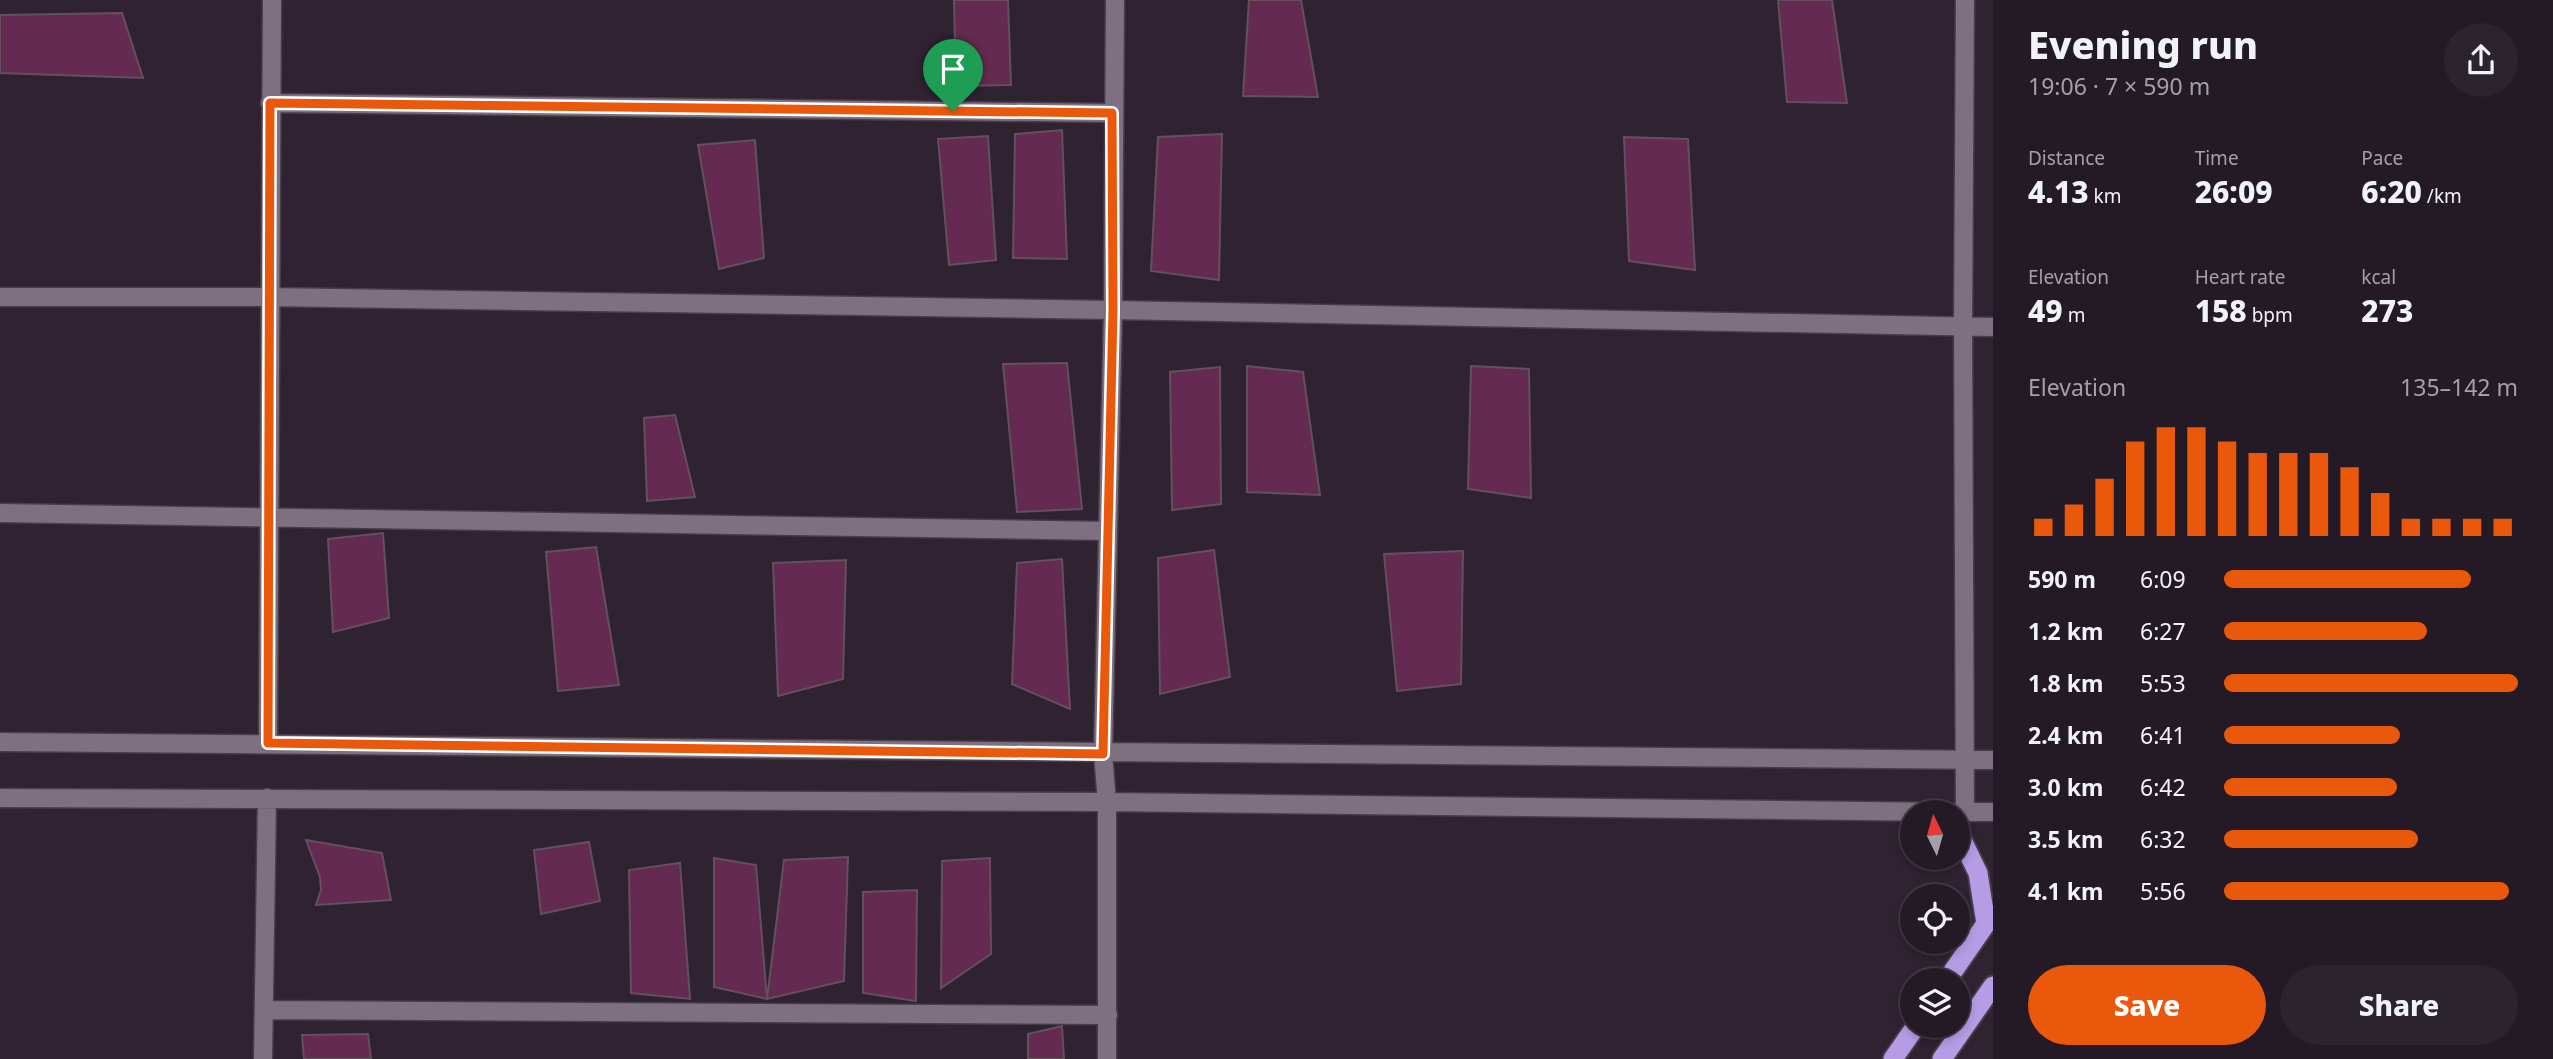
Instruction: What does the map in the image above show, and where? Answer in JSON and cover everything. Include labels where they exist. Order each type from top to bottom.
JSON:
[{"type":"highway","points":[[1955,968],[1990,919],[1978,873],[1970,857]]},
{"type":"highway","points":[[1942,1059],[1993,986]]},
{"type":"highway","points":[[1893,1059],[1908,1038]]},
{"type":"street","points":[[268,743],[272,0]]},
{"type":"street","points":[[1107,1059],[1107,802],[1103,754],[1113,310],[1112,113],[1115,0]]},
{"type":"street","points":[[1962,800],[1965,760],[1965,0]]},
{"type":"street","points":[[270,103],[1112,113]]},
{"type":"street","points":[[0,297],[270,298],[1113,310],[1993,327]]},
{"type":"street","points":[[0,513],[1107,531]]},
{"type":"street","points":[[0,742],[1993,760]]},
{"type":"street","points":[[0,798],[1107,802],[1900,812]]},
{"type":"street","points":[[263,1059],[267,798]]},
{"type":"street","points":[[1970,812],[1993,812]]},
{"type":"street","points":[[264,1010],[1108,1015]]},
{"type":"building","points":[[954,0],[1008,0],[1011,85],[956,86]]},
{"type":"building","points":[[1249,0],[1301,0],[1318,97],[1243,96]]},
{"type":"building","points":[[1778,0],[1832,0],[1847,103],[1787,102]]},
{"type":"building","points":[[122,13],[143,78],[0,73],[0,15]]},
{"type":"building","points":[[1062,130],[1067,259],[1013,258],[1015,134]]},
{"type":"building","points":[[1222,134],[1219,280],[1151,271],[1158,137]]},
{"type":"building","points":[[988,136],[996,260],[949,265],[938,139]]},
{"type":"building","points":[[1624,137],[1688,139],[1695,270],[1629,261]]},
{"type":"building","points":[[755,140],[764,258],[719,269],[698,145]]},
{"type":"building","points":[[1067,363],[1082,509],[1017,512],[1003,364]]},
{"type":"building","points":[[1247,366],[1303,372],[1320,495],[1247,492]]},
{"type":"building","points":[[1471,366],[1529,369],[1531,498],[1468,489]]},
{"type":"building","points":[[1220,367],[1221,504],[1172,510],[1170,372]]},
{"type":"building","points":[[675,415],[695,497],[647,501],[644,418]]},
{"type":"building","points":[[383,533],[389,618],[333,632],[328,539]]},
{"type":"building","points":[[596,547],[619,685],[558,691],[546,552]]},
{"type":"building","points":[[1214,550],[1230,677],[1160,694],[1158,558]]},
{"type":"building","points":[[1463,551],[1461,684],[1397,691],[1384,554]]},
{"type":"building","points":[[1062,559],[1070,709],[1012,684],[1017,563]]},
{"type":"building","points":[[846,560],[843,679],[778,696],[773,563]]},
{"type":"building","points":[[306,840],[382,853],[391,900],[316,905],[321,890],[320,877]]},
{"type":"building","points":[[589,842],[600,901],[541,914],[534,850]]},
{"type":"building","points":[[848,857],[844,981],[767,999],[784,860]]},
{"type":"building","points":[[714,858],[756,865],[767,999],[714,987]]},
{"type":"building","points":[[990,858],[991,954],[941,988],[942,861]]},
{"type":"building","points":[[680,863],[690,999],[631,993],[629,870]]},
{"type":"building","points":[[917,890],[916,1001],[863,993],[863,892]]},
{"type":"building","points":[[1062,1026],[1064,1059],[1028,1059],[1028,1034]]},
{"type":"building","points":[[368,1034],[371,1059],[304,1059],[302,1035]]},
{"type":"route","points":[[270,103],[953,111],[1112,113],[1113,310],[1103,754],[268,743],[270,103]]}]
